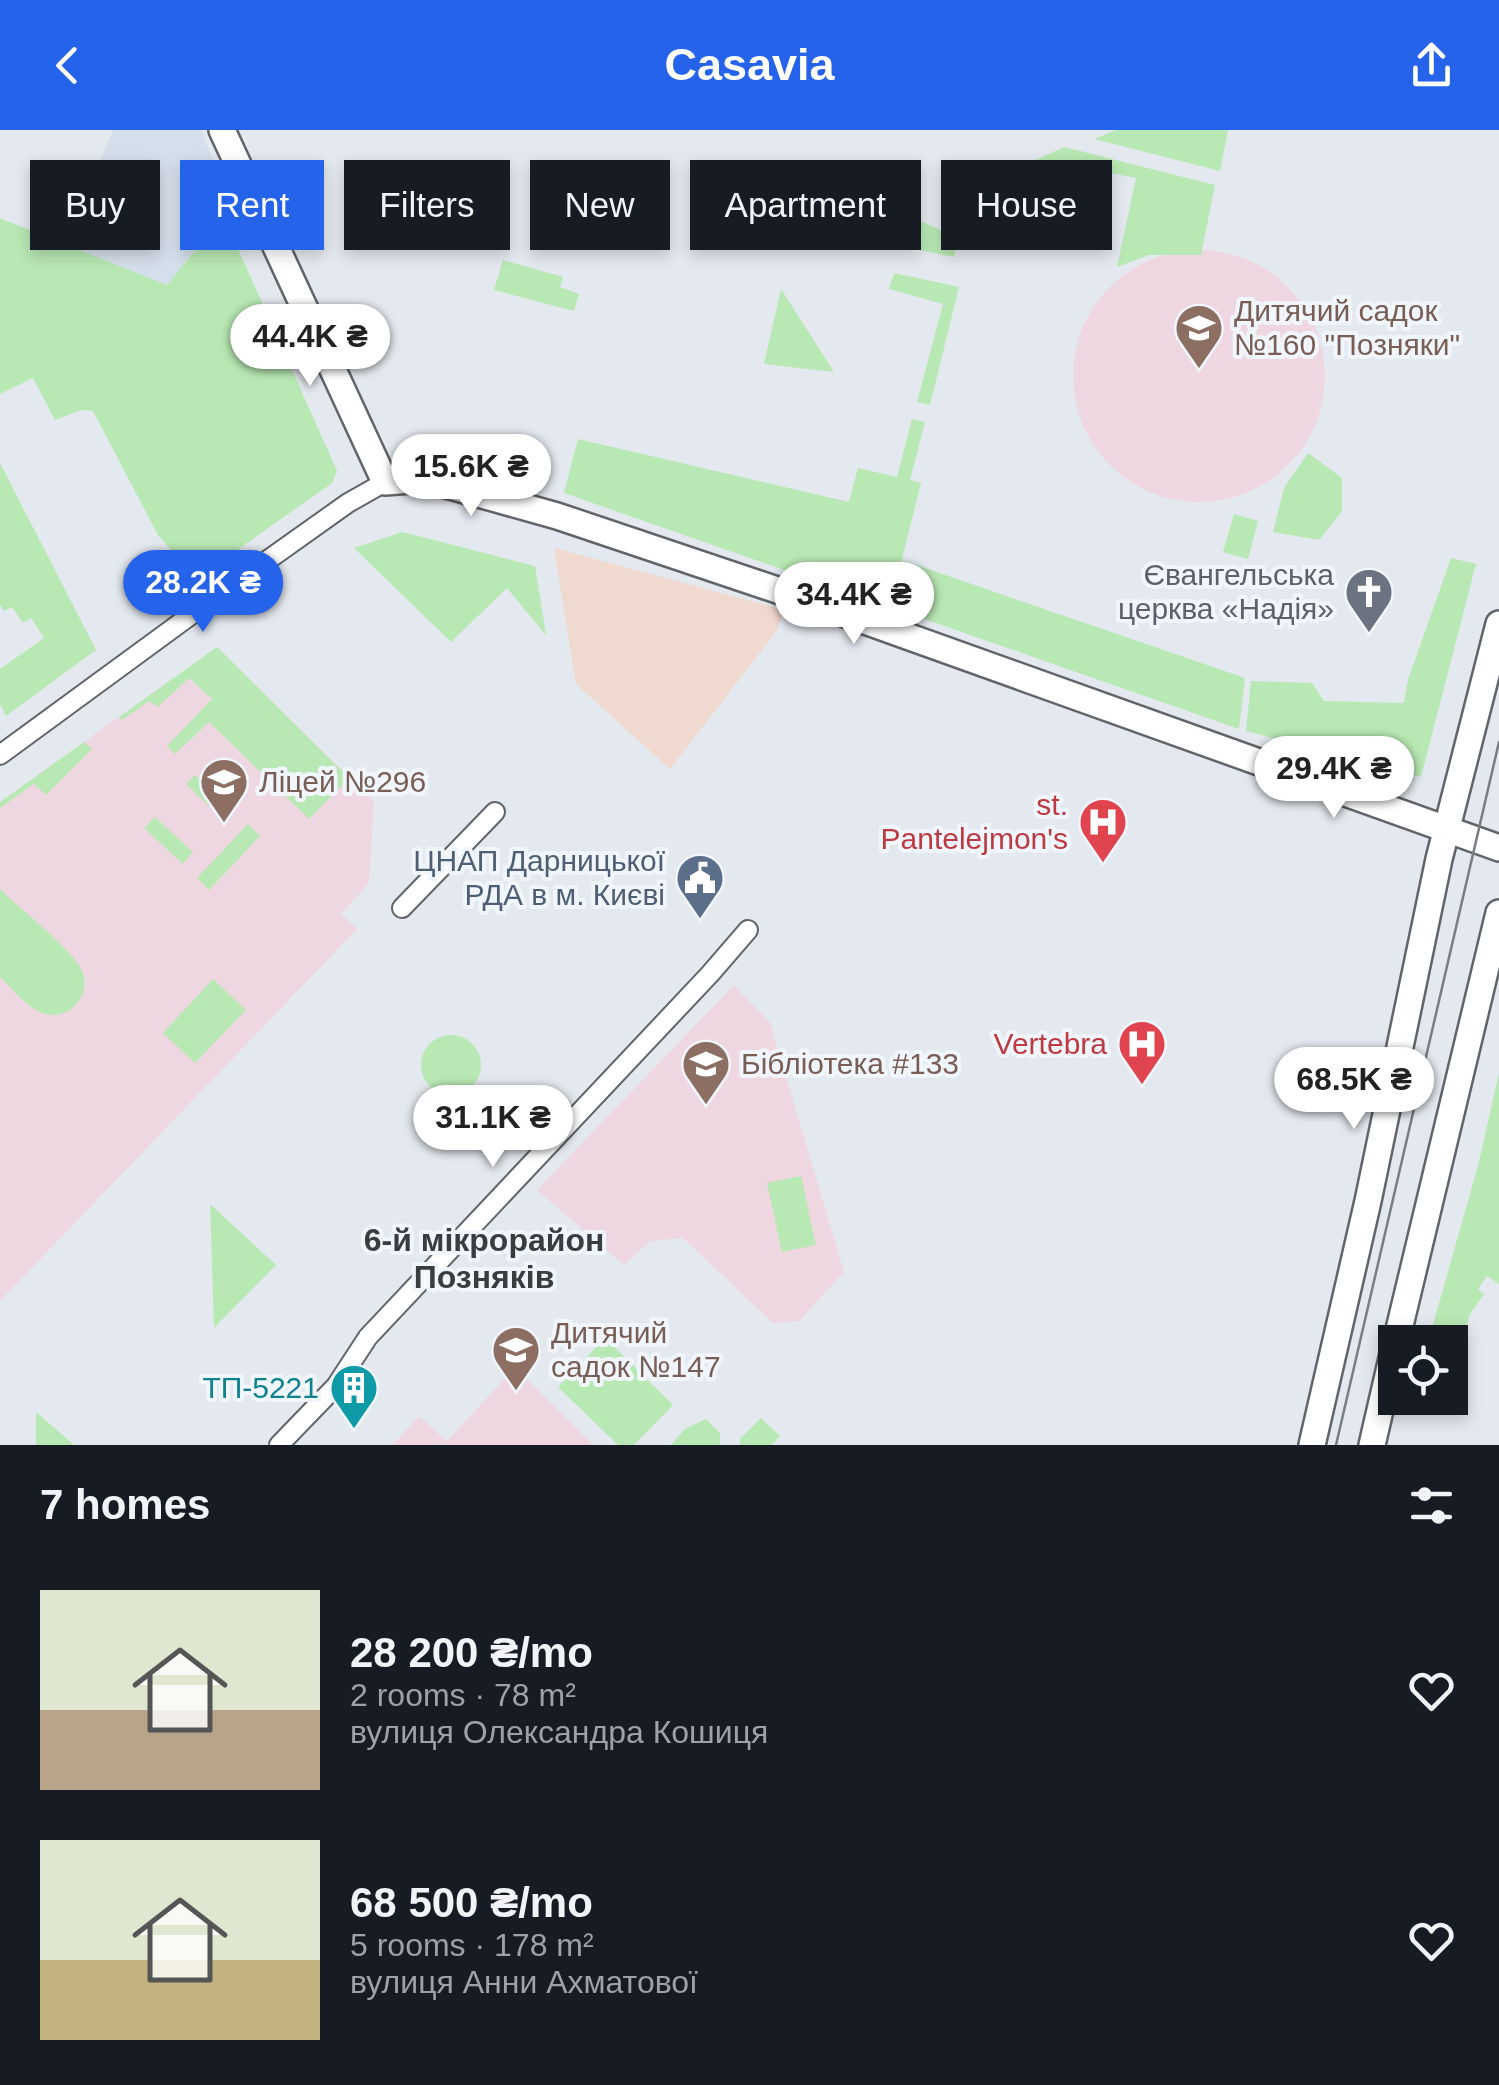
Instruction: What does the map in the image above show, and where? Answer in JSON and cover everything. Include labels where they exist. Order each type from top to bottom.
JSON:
[{"type":"street","points":[[222,130],[385,482]]},
{"type":"street","points":[[0,754],[348,504],[385,482],[436,481],[557,516],[795,596],[1499,848]]},
{"type":"street","points":[[1312,1445],[1446,830],[1499,624]]},
{"type":"street","points":[[402,908],[495,812]]},
{"type":"street","points":[[1400,1325],[1499,913]]},
{"type":"street","points":[[279,1445],[336,1386],[368,1337],[748,930]]},
{"type":"street","points":[[1372,1445],[1379,1415]]},
{"type":"shaded area","points":[[113,130],[201,130],[213,160],[180,160],[180,250],[196,250],[167,286],[77,250],[160,250],[160,160],[100,160]]},
{"type":"shaded area","name":"Дитячий садок №160 \"Позняки\"","points":[[1199,250],[1247,260],[1288,287],[1315,328],[1325,376],[1315,424],[1288,465],[1247,492],[1199,502],[1151,492],[1110,465],[1083,424],[1073,376],[1083,328],[1110,287],[1151,260]]},
{"type":"shaded area","points":[[554,548],[784,610],[777,630],[670,769],[576,684]]},
{"type":"shaded area","points":[[217,647],[374,802],[369,883],[341,914],[357,929],[0,1301],[0,802]]},
{"type":"shaded area","name":"Бібліотека #133","points":[[734,985],[770,1023],[844,1272],[799,1321],[773,1323],[683,1238],[650,1241],[624,1265],[537,1190]]},
{"type":"shaded area","name":"Дитячий садок №147","points":[[515,1368],[594,1445],[393,1445],[419,1416],[447,1441]]},
{"type":"green space","points":[[1116,130],[1228,130],[1220,171],[1094,139]]},
{"type":"green space","points":[[1064,147],[1215,185],[1201,255],[1149,255],[1117,267],[1136,178],[1112,173],[1112,160],[1036,160]]},
{"type":"green space","points":[[0,218],[30,230],[30,250],[80,250],[167,285],[196,250],[238,250],[337,471],[332,483],[196,579],[158,535],[93,411],[82,410],[55,420],[33,378],[0,394]]},
{"type":"green space","points":[[921,221],[941,230],[941,250],[956,250],[954,257],[918,250]]},
{"type":"green space","points":[[503,260],[563,277],[560,287],[579,294],[574,311],[494,290]]},
{"type":"green space","points":[[894,273],[959,287],[930,405],[917,402],[943,304],[889,289]]},
{"type":"green space","points":[[781,289],[834,372],[764,364]]},
{"type":"green space","points":[[912,419],[925,422],[910,480],[921,483],[890,607],[564,493],[578,439],[849,502],[858,468],[897,477]]},
{"type":"green space","points":[[1308,453],[1342,478],[1342,511],[1319,540],[1273,532],[1284,488]]},
{"type":"green space","points":[[0,463],[96,650],[6,716],[0,704],[0,669],[44,638],[31,618],[23,623],[12,607],[4,611],[0,605]]},
{"type":"green space","points":[[1234,514],[1258,521],[1248,559],[1223,552]]},
{"type":"green space","points":[[402,532],[535,566],[546,635],[507,588],[451,642],[354,548]]},
{"type":"green space","points":[[1451,558],[1476,564],[1421,777],[1246,731],[1251,681],[1312,683],[1324,701],[1404,703],[1408,680]]},
{"type":"green space","points":[[905,561],[1245,678],[1239,729],[893,608]]},
{"type":"green space","points":[[217,647],[349,778],[309,819],[209,722],[175,754],[167,746],[212,699],[189,678],[158,707],[149,701],[122,720],[119,717]]},
{"type":"green space","points":[[84,742],[92,749],[46,795],[34,784],[0,808],[0,802]]},
{"type":"green space","points":[[195,775],[234,811],[225,821],[186,784]]},
{"type":"green space","points":[[155,817],[193,852],[183,864],[144,828]]},
{"type":"green space","points":[[248,824],[260,836],[209,890],[197,878]]},
{"type":"green space","points":[[0,889],[54,937],[80,967],[84,977],[82,995],[62,1014],[36,1010],[0,977]]},
{"type":"green space","points":[[213,979],[246,1010],[195,1063],[163,1033]]},
{"type":"green space","points":[[451,1035],[472,1044],[481,1065],[472,1086],[451,1095],[430,1086],[421,1065],[430,1044]]},
{"type":"green space","points":[[1499,1073],[1499,1284],[1487,1276],[1478,1289],[1484,1294],[1467,1325],[1433,1325],[1478,1166]]},
{"type":"green space","points":[[801,1176],[816,1245],[782,1252],[767,1183]]},
{"type":"green space","points":[[210,1204],[276,1265],[214,1328]]},
{"type":"green space","points":[[605,1338],[673,1405],[634,1445],[618,1445],[558,1387]]},
{"type":"green space","points":[[36,1412],[74,1445],[36,1445]]},
{"type":"green space","points":[[761,1418],[780,1436],[772,1445],[740,1445],[740,1439]]},
{"type":"green space","points":[[706,1419],[720,1433],[720,1445],[671,1445],[685,1429]]},
{"type":"tram line","points":[[1336,1445],[1499,742]]},
{"type":"place","name":"Дитячий садок №160 \"Позняки\"","points":[[1199,370]]},
{"type":"place","name":"Євангельська церква «Надія»","points":[[1369,634]]},
{"type":"place","name":"Ліцей №296","points":[[224,824]]},
{"type":"place","name":"st. Pantelejmon's","points":[[1103,864]]},
{"type":"place","name":"ЦНАП Дарницької РДА в м. Києві","points":[[700,920]]},
{"type":"place","name":"Vertebra","points":[[1142,1086]]},
{"type":"place","name":"Бібліотека #133","points":[[706,1106]]},
{"type":"place","name":"Дитячий садок №147","points":[[516,1392]]},
{"type":"place","name":"ТП-5221","points":[[354,1430]]},
{"type":"district","name":"6-й мікрорайон Позняків","points":[[484,1258]]}]
